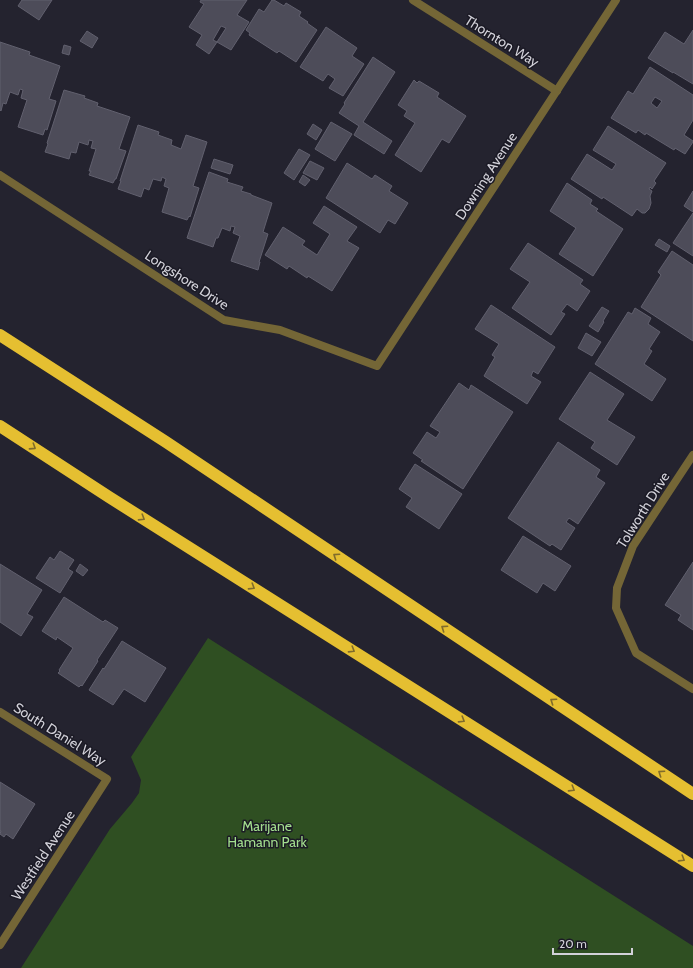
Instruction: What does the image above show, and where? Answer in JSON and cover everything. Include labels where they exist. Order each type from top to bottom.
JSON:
[{"type":"highway","points":[[0,335],[166,442],[693,794]]},
{"type":"highway","points":[[0,426],[115,501],[693,866]]},
{"type":"street","name":"Thornton Way","points":[[413,0],[557,92]]},
{"type":"street","name":"Downing Avenue","points":[[377,366],[616,0]]},
{"type":"street","name":"Longshore Drive","points":[[0,175],[224,320],[280,330],[377,366]]},
{"type":"street","name":"Tolworth Drive","points":[[693,455],[633,546],[616,588],[616,608],[636,653],[693,689]]},
{"type":"street","name":"South Daniel Way","points":[[0,712],[107,779]]},
{"type":"street","name":"Westfield Avenue","points":[[0,945],[107,779]]},
{"type":"green space","name":"Marijane Hamann Park","points":[[208,638],[693,946],[693,968],[21,968],[110,829],[139,793],[141,780],[131,757]]},
{"type":"building","points":[[22,0],[52,0],[39,20],[18,6]]},
{"type":"building","points":[[201,0],[247,0],[237,15],[249,22],[231,50],[217,42],[209,54],[196,45],[202,35],[189,27],[204,4],[200,2]],"holes":[[[221,26],[226,28],[217,42],[213,40]]]},
{"type":"building","points":[[272,0],[284,6],[286,3],[301,12],[299,16],[317,30],[296,62],[279,51],[277,53],[249,35],[250,33],[246,30],[259,9],[264,12]]},
{"type":"building","points":[[326,27],[357,48],[352,56],[364,64],[343,96],[329,88],[335,79],[328,74],[323,81],[300,67]]},
{"type":"building","points":[[693,30],[693,84],[648,58],[665,32],[684,44]]},
{"type":"building","points":[[87,31],[98,38],[92,48],[80,41]]},
{"type":"building","points":[[0,42],[30,52],[29,55],[60,66],[49,99],[56,101],[47,130],[45,129],[43,135],[18,127],[27,100],[21,98],[23,90],[20,89],[18,95],[10,92],[6,104],[3,103],[1,111],[0,110]]},
{"type":"building","points":[[64,45],[71,47],[69,55],[62,53]]},
{"type":"building","points":[[373,57],[395,72],[363,122],[392,141],[384,154],[354,135],[359,126],[339,113]]},
{"type":"building","points":[[650,67],[693,95],[693,120],[684,135],[693,142],[685,154],[675,148],[674,150],[646,133],[645,135],[638,130],[636,133],[611,118],[628,91],[633,94]],"holes":[[[655,97],[662,101],[657,108],[651,103]]]},
{"type":"building","points":[[414,80],[417,83],[419,81],[439,93],[437,97],[466,116],[449,143],[442,139],[421,172],[395,155],[415,123],[404,116],[407,111],[398,105]]},
{"type":"building","points":[[64,90],[85,96],[84,98],[98,103],[97,106],[130,117],[119,149],[126,151],[116,179],[113,183],[89,175],[96,149],[91,148],[93,141],[89,140],[88,145],[79,142],[76,153],[71,152],[69,159],[45,152]]},
{"type":"building","points":[[331,122],[352,134],[335,161],[315,149]]},
{"type":"building","points":[[313,124],[322,130],[316,140],[307,134]]},
{"type":"building","points":[[138,125],[159,132],[158,135],[172,140],[171,145],[181,149],[186,135],[207,142],[193,186],[199,188],[190,217],[189,216],[187,220],[162,212],[169,188],[164,186],[166,179],[162,177],[161,181],[153,179],[149,190],[144,188],[141,197],[118,189]]},
{"type":"building","points":[[608,126],[666,163],[654,181],[656,183],[652,189],[650,187],[649,189],[652,191],[650,196],[651,203],[649,209],[645,213],[642,213],[637,209],[632,216],[603,197],[602,199],[571,179],[587,154],[612,170],[616,164],[593,150]]},
{"type":"building","points":[[299,149],[310,155],[294,180],[284,173]]},
{"type":"building","points":[[214,159],[233,165],[230,174],[211,168]]},
{"type":"building","points":[[310,161],[324,168],[317,180],[303,173]]},
{"type":"building","points":[[347,163],[372,179],[375,175],[392,186],[389,191],[408,203],[395,224],[388,220],[380,233],[326,198]]},
{"type":"building","points":[[209,172],[228,179],[227,182],[243,187],[241,191],[272,203],[263,232],[268,234],[258,270],[231,261],[240,236],[233,233],[235,227],[231,226],[230,231],[222,228],[213,247],[187,238]]},
{"type":"building","points":[[303,175],[310,180],[305,186],[299,182]]},
{"type":"building","points":[[567,183],[592,200],[590,204],[598,209],[596,211],[623,229],[593,276],[559,254],[576,228],[550,211]]},
{"type":"building","points":[[693,191],[693,212],[684,206]]},
{"type":"building","points":[[324,206],[357,227],[347,241],[359,248],[332,291],[308,276],[307,278],[289,266],[287,269],[265,255],[283,227],[305,241],[302,245],[317,255],[330,234],[313,223]]},
{"type":"building","points":[[693,213],[693,256],[673,243]]},
{"type":"building","points":[[659,239],[670,246],[667,252],[655,245]]},
{"type":"building","points":[[528,243],[583,280],[580,284],[590,291],[577,311],[567,304],[561,312],[565,314],[551,335],[512,308],[530,282],[510,269]]},
{"type":"building","points":[[672,251],[693,265],[693,341],[641,307],[661,275],[658,272]]},
{"type":"building","points":[[491,305],[555,347],[538,374],[533,371],[531,376],[541,382],[527,404],[484,376],[495,357],[492,355],[499,344],[475,329]]},
{"type":"building","points":[[602,307],[609,311],[598,332],[589,326]]},
{"type":"building","points":[[635,308],[651,318],[648,324],[660,332],[649,349],[652,351],[644,364],[666,379],[652,401],[595,364],[628,312],[632,314]]},
{"type":"building","points":[[586,333],[601,342],[592,356],[578,348]]},
{"type":"building","points":[[590,372],[624,394],[607,420],[635,437],[617,465],[591,448],[595,442],[559,419]]},
{"type":"building","points":[[459,383],[469,390],[471,385],[513,412],[463,489],[421,461],[423,460],[413,453],[427,432],[436,438],[440,432],[430,426]]},
{"type":"building","points":[[558,442],[600,470],[596,477],[605,483],[578,524],[569,518],[566,522],[575,528],[561,550],[552,544],[550,546],[508,518]]},
{"type":"building","points":[[415,464],[462,494],[439,529],[406,507],[412,498],[399,489]]},
{"type":"building","points":[[523,536],[571,566],[555,591],[543,583],[537,593],[501,570]]},
{"type":"building","points":[[60,551],[74,560],[68,569],[73,572],[60,593],[36,578],[50,557],[54,560]]},
{"type":"building","points":[[693,562],[693,630],[678,620],[681,615],[665,605]]},
{"type":"building","points":[[0,564],[42,590],[27,614],[33,617],[21,636],[0,622]]},
{"type":"building","points":[[80,564],[88,570],[83,576],[76,571]]},
{"type":"building","points":[[64,597],[103,622],[105,620],[118,628],[82,686],[81,685],[79,687],[58,673],[73,648],[57,637],[56,640],[42,631]]},
{"type":"building","points":[[122,641],[166,668],[145,702],[124,689],[113,705],[89,690]]},
{"type":"building","points":[[0,782],[35,804],[13,839],[6,834],[4,837],[0,834]]}]
